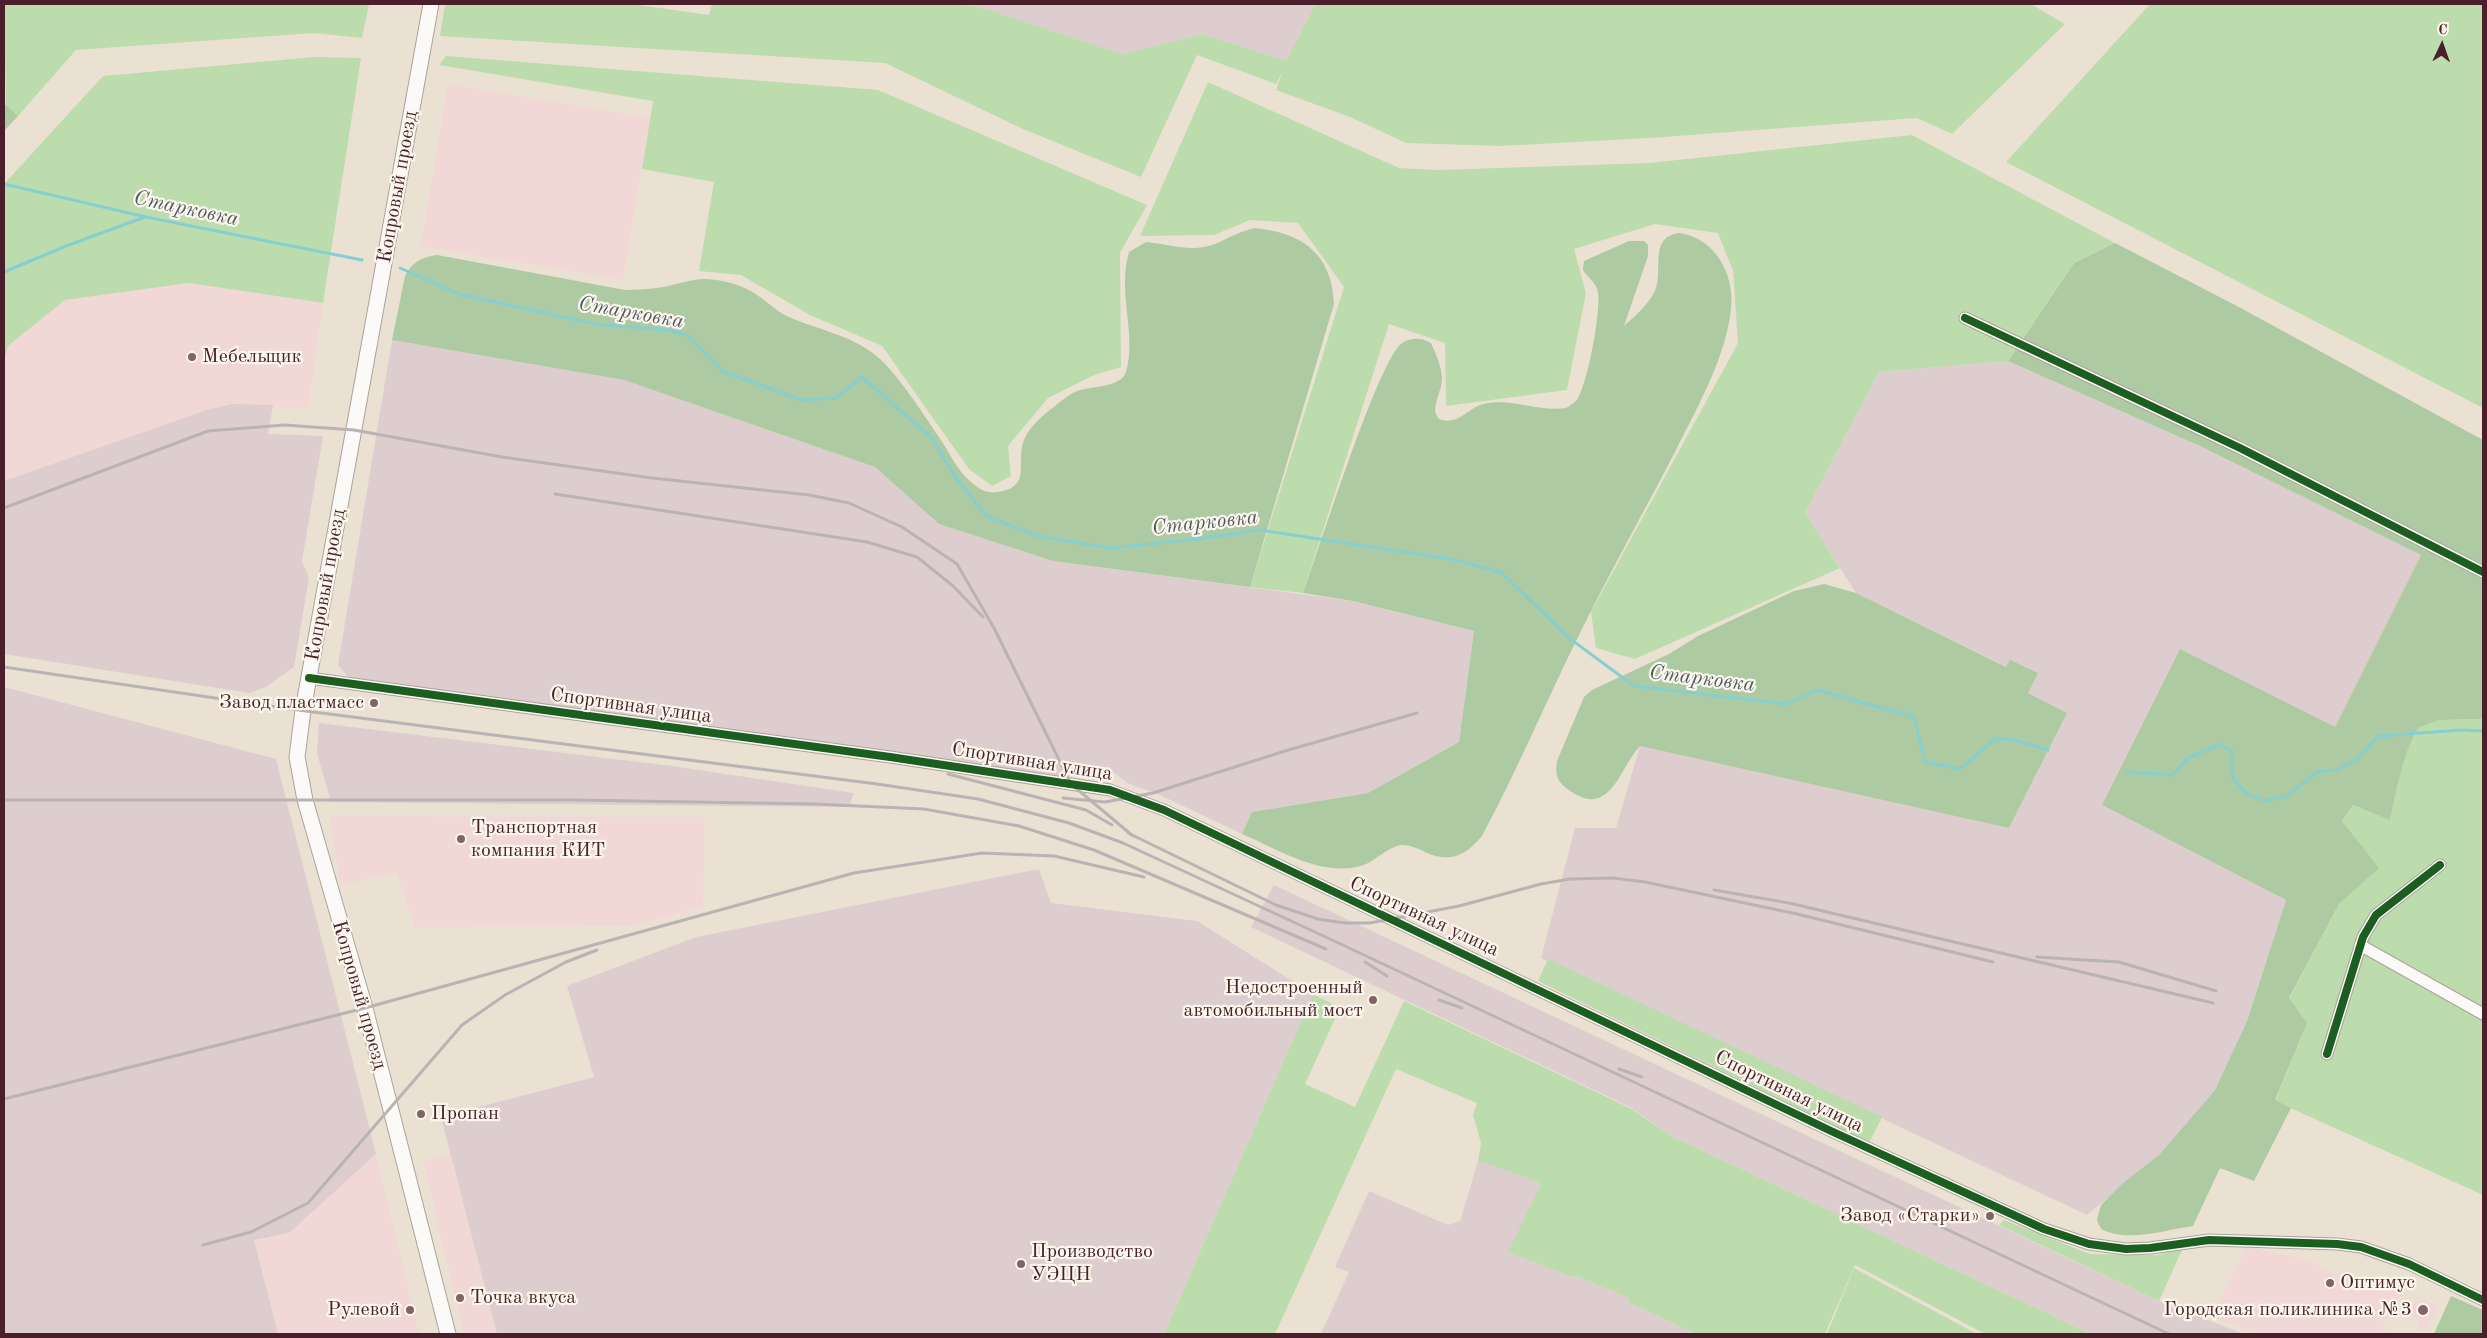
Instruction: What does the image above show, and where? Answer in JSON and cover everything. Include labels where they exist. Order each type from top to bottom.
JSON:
[{"type":"main road","name":"Копровый проезд","points":[[431,4],[309,678],[297,758],[299,774],[319,854],[365,1008],[448,1334]]},
{"type":"street","points":[[1965,318],[2240,448],[2483,572]]},
{"type":"street","name":"Спортивная улица","points":[[309,678],[890,757],[1110,790],[1164,810],[1831,1131],[2044,1229],[2089,1244],[2126,1249],[2150,1248],[2209,1240],[2337,1244],[2362,1247],[2409,1264],[2483,1300]]},
{"type":"street","points":[[2327,1054],[2360,945],[2376,915],[2440,865]]},
{"type":"street","points":[[2360,945],[2483,1014]]},
{"type":"shaded area","points":[[960,4],[1315,4],[1286,61],[1203,34],[1122,54],[986,9]]},
{"type":"shaded area","points":[[448,84],[650,118],[623,280],[421,246]]},
{"type":"shaded area","points":[[189,283],[323,303],[308,408],[232,404],[4,481],[4,364],[8,346],[65,300]]},
{"type":"shaded area","points":[[392,340],[624,380],[875,467],[939,524],[1053,561],[1353,601],[1474,631],[1459,742],[1368,793],[1252,812],[1242,834],[1160,795],[1127,783],[1107,767],[1054,777],[898,752],[351,680],[338,665]]},
{"type":"shaded area","points":[[2008,361],[2202,447],[2421,555],[2335,727],[2180,650],[2102,805],[2286,900],[2245,1026],[2215,1090],[2159,1155],[2087,1215],[1541,958],[1575,828],[1616,828],[1640,746],[2009,828],[2067,713],[2028,693],[2007,667],[1856,593],[1805,513],[1879,372]]},
{"type":"shaded area","points":[[232,404],[273,405],[268,434],[323,436],[302,561],[309,578],[294,667],[266,687],[249,693],[4,654],[4,481],[207,410]]},
{"type":"shaded area","points":[[4,687],[276,759],[376,1154],[289,1233],[254,1240],[278,1334],[4,1334]]},
{"type":"shaded area","points":[[319,723],[672,766],[854,793],[849,807],[331,802],[317,753]]},
{"type":"shaded area","points":[[330,816],[705,817],[703,907],[630,926],[415,927],[397,873],[340,885]]},
{"type":"shaded area","points":[[1039,869],[1051,903],[1197,921],[1313,994],[1164,1334],[497,1334],[441,1117],[594,1077],[567,986],[696,937]]},
{"type":"shaded area","points":[[1274,885],[2159,1301],[2244,1334],[2091,1334],[1671,1136],[1630,1107],[1251,927]]},
{"type":"shaded area","points":[[376,1154],[419,1334],[278,1334],[254,1240],[289,1233]]},
{"type":"shaded area","points":[[450,1155],[497,1334],[464,1334],[423,1161]]},
{"type":"shaded area","points":[[1478,1161],[1541,1183],[1509,1252],[1572,1277],[1576,1276],[1629,1298],[1628,1302],[1695,1334],[1321,1334],[1349,1272],[1335,1267],[1369,1191],[1448,1225],[1460,1221]]},
{"type":"shaded area","points":[[2247,1247],[2305,1260],[2358,1284],[2380,1277],[2404,1288],[2381,1329],[2394,1334],[2256,1334],[2211,1316]]},
{"type":"shaded area","name":"Городская поликлиника №3","points":[[2417,1296],[2438,1306],[2426,1331],[2417,1327],[2420,1319],[2408,1314]]},
{"type":"green space","points":[[4,4],[369,4],[362,38],[314,33],[76,50],[18,116],[6,105]]},
{"type":"green space","points":[[445,4],[632,4],[709,15],[712,4],[960,4],[986,9],[1122,54],[1203,34],[1286,61],[1315,4],[2031,4],[2065,24],[1952,134],[1917,118],[1650,138],[1501,146],[1406,143],[1350,117],[1276,90],[1283,70],[1276,84],[1197,55],[1141,177],[1023,129],[885,63],[440,36]]},
{"type":"green space","points":[[2150,4],[2483,4],[2483,408],[2006,162]]},
{"type":"green space","points":[[446,56],[878,90],[1147,205],[1120,253],[1121,367],[1094,375],[1048,398],[1008,446],[1011,476],[992,486],[969,469],[882,346],[810,315],[741,275],[699,271],[714,182],[642,169],[653,101],[439,65]]},
{"type":"green space","points":[[314,57],[361,58],[323,303],[189,283],[65,300],[8,346],[4,363],[4,184],[103,76]]},
{"type":"green space","points":[[1208,82],[1399,168],[1437,170],[1649,163],[1912,135],[2115,243],[2074,263],[2008,361],[1879,372],[1805,513],[1840,568],[1635,659],[1596,648],[1591,612],[1738,343],[1733,271],[1718,233],[1655,224],[1574,249],[1586,293],[1567,390],[1446,406],[1445,343],[1389,324],[1303,593],[1250,587],[1344,287],[1298,223],[1250,220],[1214,235],[1140,236]]},
{"type":"green space","points":[[6,105],[18,116],[4,131],[4,107]]},
{"type":"green space","points":[[1255,228],[1287,235],[1301,241],[1312,249],[1321,259],[1328,272],[1334,304],[1250,587],[1053,561],[939,524],[875,467],[624,380],[392,340],[405,276],[414,264],[422,259],[437,255],[625,290],[659,288],[700,279],[726,282],[752,291],[785,315],[848,339],[870,351],[889,368],[905,388],[962,473],[982,490],[998,492],[1016,485],[1021,472],[1024,440],[1029,430],[1041,417],[1074,392],[1112,384],[1123,377],[1126,372],[1129,358],[1129,328],[1125,282],[1129,252],[1146,242],[1189,248],[1206,247]]},
{"type":"green space","points":[[1679,233],[1692,236],[1712,250],[1726,271],[1730,283],[1731,309],[1728,327],[1717,364],[1693,417],[1592,608],[1482,836],[1470,848],[1451,857],[1436,856],[1412,846],[1402,845],[1392,848],[1361,866],[1330,868],[1284,854],[1242,834],[1252,812],[1368,793],[1459,742],[1474,631],[1353,601],[1303,593],[1349,459],[1391,357],[1402,343],[1406,341],[1417,339],[1431,343],[1442,377],[1435,410],[1439,419],[1452,420],[1475,407],[1498,402],[1556,409],[1566,408],[1577,400],[1582,389],[1590,362],[1598,314],[1598,292],[1594,283],[1583,270],[1584,261],[1629,241],[1644,241],[1648,245],[1648,256],[1624,326],[1645,306],[1655,291],[1660,248],[1663,241],[1669,236]]},
{"type":"green space","points":[[2115,243],[2237,306],[2483,440],[2483,719],[2439,720],[2418,728],[2404,761],[2390,820],[2353,805],[2342,821],[2379,868],[2339,904],[2289,998],[2307,1023],[2275,1100],[2291,1108],[2254,1181],[2220,1168],[2193,1226],[2134,1235],[2112,1233],[2101,1229],[2097,1220],[2101,1205],[2122,1184],[2159,1155],[2215,1090],[2247,1021],[2286,900],[2102,805],[2180,649],[2335,727],[2421,555],[2202,447],[2008,361],[2074,263]]},
{"type":"green space","points":[[1824,584],[1856,593],[2006,667],[2010,660],[2038,673],[2028,693],[2067,713],[2009,828],[1640,746],[1619,779],[1603,796],[1593,799],[1581,797],[1560,782],[1556,772],[1557,761],[1584,697],[1592,690],[1669,654],[1698,636],[1794,591]]},
{"type":"green space","points":[[2483,719],[2483,1195],[2275,1101],[2307,1023],[2289,999],[2339,904],[2378,868],[2342,821],[2353,805],[2390,819],[2404,761],[2418,728],[2439,720]]},
{"type":"green space","points":[[1548,959],[1882,1117],[1869,1143],[1538,981]]},
{"type":"green space","points":[[1313,994],[1340,1008],[1305,1084],[1355,1107],[1404,1001],[1630,1108],[1671,1136],[2091,1334],[1985,1334],[1855,1265],[1825,1334],[1695,1334],[1628,1302],[1629,1298],[1576,1276],[1572,1277],[1508,1252],[1541,1183],[1478,1161],[1481,1143],[1473,1115],[1477,1103],[1396,1069],[1275,1334],[1164,1334]]},
{"type":"green space","points":[[2004,1220],[2090,1254],[2157,1255],[2183,1248],[2159,1301],[1999,1225]]},
{"type":"green space","points":[[1854,1268],[1977,1334],[1827,1334]]},
{"type":"green space","points":[[2451,1296],[2483,1310],[2483,1334],[2434,1334]]},
{"type":"waterway","name":"Старковка","points":[[4,184],[146,217],[362,260]]},
{"type":"waterway","points":[[4,272],[66,246],[145,217]]},
{"type":"waterway","name":"Старковка","points":[[400,268],[459,294],[595,324],[668,330],[689,336],[722,371],[801,400],[836,398],[862,377],[932,438],[954,475],[986,516],[1037,536],[1110,548],[1198,539],[1260,530],[1457,560],[1502,573],[1569,638],[1634,686],[1786,704],[1817,690],[1914,717],[1925,762],[1960,769],[1995,739],[2011,739],[2048,750]]},
{"type":"waterway","name":"Старковка","points":[[2127,772],[2173,775],[2188,758],[2219,745],[2232,751],[2233,778],[2246,793],[2264,801],[2287,796],[2317,772],[2336,770],[2357,759],[2379,736],[2462,730],[2483,731]]},
{"type":"railway","points":[[4,508],[208,431],[285,425],[354,430],[502,457],[652,478],[809,495],[849,503],[902,527],[957,564],[994,628],[1071,784],[1133,836]]},
{"type":"railway","points":[[555,494],[867,542],[917,557],[953,586],[983,617]]},
{"type":"railway","points":[[4,667],[290,709],[877,784],[978,799],[1069,823],[1123,843],[1330,939],[2169,1334]]},
{"type":"railway","points":[[1063,798],[1105,802],[1153,793],[1285,751],[1417,713]]},
{"type":"railway","points":[[948,774],[1086,810],[1112,825]]},
{"type":"railway","points":[[4,800],[574,800],[815,804],[924,809],[1019,826],[1094,850],[1326,949]]},
{"type":"railway","points":[[1128,833],[1276,905],[1318,919],[1344,923],[1370,923],[1459,906],[1541,884],[1570,879],[1613,878],[1645,882],[1797,914],[1993,962]]},
{"type":"railway","points":[[4,1099],[365,1008],[854,873],[982,853],[1054,856],[1144,877]]},
{"type":"railway","points":[[1714,890],[1789,903],[2213,1003]]},
{"type":"railway","points":[[203,1245],[251,1232],[308,1203],[462,1025],[505,995],[566,962],[597,950]]},
{"type":"railway","points":[[2037,957],[2119,962],[2216,991]]},
{"type":"railway","points":[[1365,962],[1387,976]]},
{"type":"railway","points":[[1439,1000],[1462,1008]]},
{"type":"railway","points":[[1619,1069],[1642,1077]]},
{"type":"cycle path","points":[[1965,318],[2240,448],[2483,572]]},
{"type":"cycle path","points":[[309,678],[890,757],[1110,790],[1164,810],[1831,1131],[2044,1229],[2089,1244],[2126,1249],[2150,1248],[2209,1240],[2337,1244],[2361,1247],[2409,1264],[2483,1300]]},
{"type":"cycle path","points":[[2327,1054],[2363,937],[2376,915],[2440,865]]},
{"type":"place","name":"Мебельщик","points":[[192,357]]},
{"type":"place","name":"Завод пластмасс","points":[[374,703]]},
{"type":"place","name":"Транспортная компания КИТ","points":[[461,839]]},
{"type":"place","name":"Недостроенный автомобильный мост","points":[[1373,1000]]},
{"type":"place","name":"Пропан","points":[[421,1114]]},
{"type":"place","name":"Завод «Старки»","points":[[1990,1216]]},
{"type":"place","name":"Производство УЭЦН","points":[[1021,1264]]},
{"type":"place","name":"Оптимус","points":[[2330,1283]]},
{"type":"place","name":"Точка вкуса","points":[[460,1298]]},
{"type":"place","name":"Рулевой","points":[[410,1310]]},
{"type":"place","name":"Городская поликлиника №3","points":[[2423,1310]]}]
